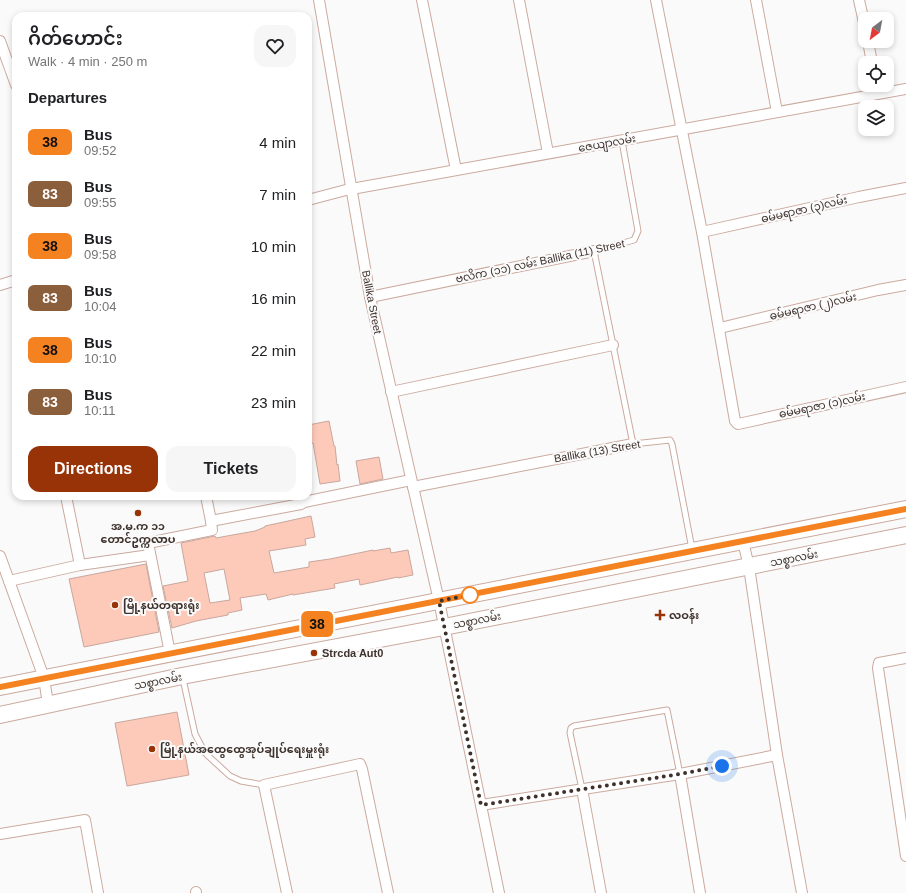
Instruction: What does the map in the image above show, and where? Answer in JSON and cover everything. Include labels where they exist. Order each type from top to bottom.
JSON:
[{"type":"main road","points":[[0,687],[906,509]]},
{"type":"main road","name":"သစ္စာလမ်း","points":[[0,715],[182,676],[444,627],[906,535]]},
{"type":"main road","points":[[134,660],[140,685]]},
{"type":"street","name":"Ballika Street","points":[[320,0],[370,297],[439,601],[499,893]]},
{"type":"street","points":[[422,0],[456,170]]},
{"type":"street","points":[[519,0],[548,153]]},
{"type":"street","points":[[656,0],[720,328]]},
{"type":"street","points":[[756,0],[777,112]]},
{"type":"street","points":[[860,0],[862,12]]},
{"type":"street","points":[[0,41],[12,74]]},
{"type":"street","name":"ဇေယျာလမ်း","points":[[894,89],[906,89]]},
{"type":"street","name":"ဇေယျာလမ်း","points":[[312,199],[346,190],[777,112],[865,92]]},
{"type":"street","name":"ဓမ်မရာဇာ (၃)လမ်း","points":[[702,232],[906,188]]},
{"type":"street","name":"ဗလိက (၁၁) လမ်း Ballika (11) Street","points":[[370,297],[594,251]]},
{"type":"street","points":[[0,285],[12,281]]},
{"type":"street","name":"ဓမ်မရာဇာ (၂)လမ်း","points":[[720,328],[878,290],[906,285]]},
{"type":"street","name":"ဓမ်မရာဇာ (၁)လမ်း","points":[[720,328],[735,421],[738,424],[906,387]]},
{"type":"street","points":[[391,392],[613,346]]},
{"type":"street","name":"Ballika (13) Street","points":[[312,498],[412,483],[633,444]]},
{"type":"street","points":[[67,500],[80,566]]},
{"type":"street","points":[[170,653],[148,543],[212,530],[207,500]]},
{"type":"street","name":"Ballika (13) Street","points":[[211,521],[301,504],[303,500]]},
{"type":"street","points":[[743,541],[749,567],[777,755],[802,893]]},
{"type":"street","points":[[9,581],[80,566],[150,555]]},
{"type":"street","points":[[0,556],[44,678],[48,704]]},
{"type":"street","points":[[906,658],[879,663],[878,668],[906,856]]},
{"type":"street","points":[[481,805],[680,774],[777,755]]},
{"type":"street","points":[[287,893],[264,785],[360,764],[388,893]]},
{"type":"street","points":[[680,774],[700,893]]},
{"type":"street","points":[[582,789],[601,893]]},
{"type":"street","points":[[0,834],[85,820],[98,893]]},
{"type":"lane","name":"ဗလိက (၁၁) လမ်း Ballika (11) Street","points":[[594,251],[634,240],[638,231],[622,141]]},
{"type":"lane","points":[[594,251],[633,444]]},
{"type":"lane","name":"Ballika (13) Street","points":[[633,444],[670,440],[692,550]]},
{"type":"lane","points":[[182,676],[195,734],[205,753],[230,776],[241,781],[264,785]]},
{"type":"lane","points":[[582,789],[570,728],[574,726],[668,710],[680,774]]},
{"type":"building","points":[[329,421],[335,446],[340,481],[320,484],[312,443],[312,424]]},
{"type":"building","points":[[379,457],[383,479],[360,484],[356,461]]},
{"type":"building","points":[[311,516],[315,537],[305,539],[306,545],[269,551],[274,573],[309,567],[309,562],[390,548],[391,553],[408,550],[413,575],[360,585],[359,579],[334,584],[335,588],[293,594],[268,600],[266,594],[240,598],[242,610],[228,613],[228,615],[196,621],[172,628],[163,586],[188,581],[181,543],[215,536],[216,538],[255,531],[265,526]],"holes":[[[224,569],[230,600],[210,603],[204,573]]]},
{"type":"building","name":"မြို့နယ်တရားရုံး","points":[[146,564],[159,632],[84,647],[69,579]]},
{"type":"building","name":"မြို့နယ်အထွေထွေအုပ်ချုပ်ရေးမှူးရုံး","points":[[177,712],[189,775],[127,786],[115,723]]},
{"type":"bus line","name":"38","points":[[0,687],[906,509]]},
{"type":"place","name":"အ.မ.က ၁၁ တောင်ဥက္ကလာပ","points":[[138,513]]},
{"type":"place","name":"မြို့နယ်တရားရုံး","points":[[115,605]]},
{"type":"place","name":"လဝန်း","points":[[660,615]]},
{"type":"place","name":"Strcda Aut0","points":[[314,653]]},
{"type":"place","name":"မြို့နယ်အထွေထွေအုပ်ချုပ်ရေးမှူးရုံး","points":[[152,749]]},
{"type":"route","points":[[470,595],[439,601],[481,805],[722,766]]}]
